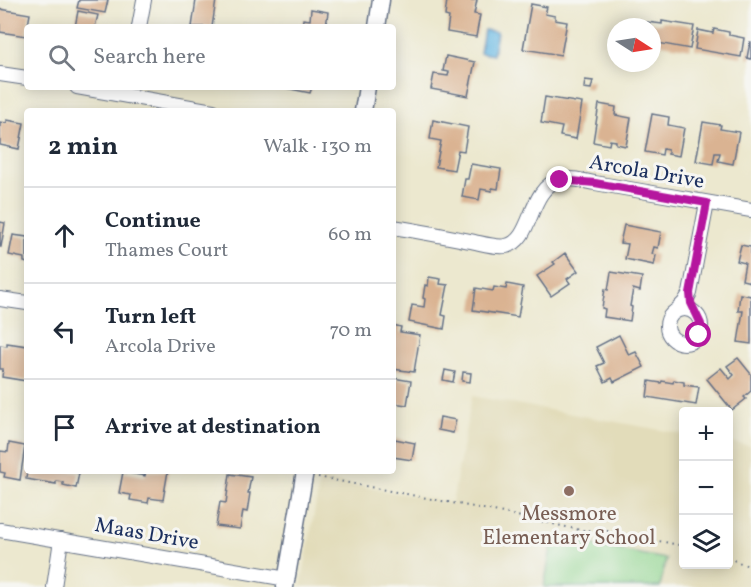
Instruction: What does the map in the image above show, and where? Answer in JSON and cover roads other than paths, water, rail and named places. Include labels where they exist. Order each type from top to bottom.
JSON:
[{"type":"street","points":[[140,24],[144,0]]},
{"type":"street","points":[[377,24],[381,0]]},
{"type":"street","points":[[0,74],[24,78]]},
{"type":"street","points":[[364,108],[366,90]]},
{"type":"street","points":[[128,91],[200,108]]},
{"type":"street","name":"Arcola Drive","points":[[396,228],[507,246],[521,235],[540,194],[552,183],[560,180],[595,183],[751,210]]},
{"type":"street","points":[[690,293],[684,303],[668,319],[667,330],[673,340],[684,344],[695,340],[699,335],[701,324],[691,303],[690,293],[707,203]]},
{"type":"street","points":[[0,299],[24,303]]},
{"type":"street","points":[[676,311],[687,309],[696,314]]},
{"type":"street","points":[[286,583],[310,474]]},
{"type":"street","name":"Maas Drive","points":[[0,530],[286,583]]},
{"type":"street","points":[[54,587],[61,540]]},
{"type":"water","points":[[484,30],[497,32],[493,55],[480,53]]},
{"type":"place","name":"Messmore Elementary School","points":[[569,491]]}]
